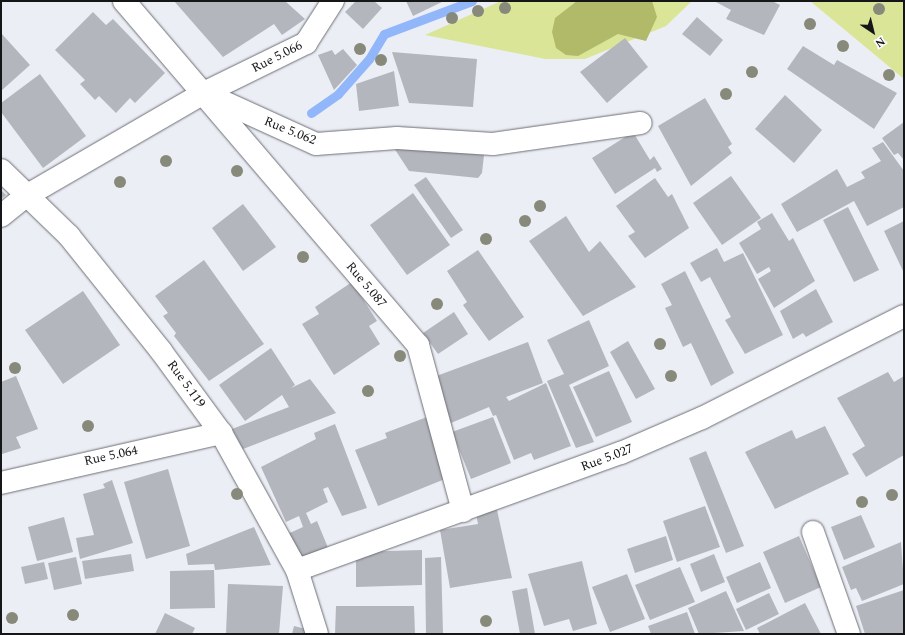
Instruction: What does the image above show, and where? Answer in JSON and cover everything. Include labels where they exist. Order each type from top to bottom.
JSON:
[{"type":"street","name":"Rue 5.087","points":[[124,1],[204,93],[418,346],[463,511]]},
{"type":"street","name":"Rue 5.066","points":[[204,93],[306,44],[333,1]]},
{"type":"street","name":"Rue 5.062","points":[[204,93],[316,144],[397,138],[493,144],[641,123]]},
{"type":"street","points":[[1,216],[26,196],[204,93]]},
{"type":"street","name":"Rue 5.119","points":[[1,170],[26,196],[69,236],[221,433],[297,570],[317,634]]},
{"type":"street","name":"Rue 5.027","points":[[297,570],[621,453],[682,427],[904,316]]},
{"type":"street","name":"Rue 5.064","points":[[1,483],[221,433]]},
{"type":"street","points":[[813,532],[849,634]]},
{"type":"green space","points":[[501,1],[692,1],[666,26],[585,59],[545,59],[425,35]]},
{"type":"green space","points":[[577,1],[652,1],[657,17],[646,41],[618,34],[578,56],[566,55],[556,48],[552,32],[555,18]]},
{"type":"green space","points":[[810,1],[904,1],[904,79]]},
{"type":"building","points":[[174,1],[285,1],[305,19],[282,35],[274,24],[223,57]]},
{"type":"building","points":[[356,1],[374,1],[382,8],[363,29],[345,12]]},
{"type":"building","points":[[406,1],[444,1],[413,16]]},
{"type":"building","points":[[714,1],[772,1],[780,5],[764,35],[726,19],[731,10]]},
{"type":"building","points":[[93,12],[106,25],[113,19],[165,73],[135,103],[130,98],[116,113],[99,96],[95,100],[80,84],[85,80],[55,50]]},
{"type":"building","points":[[697,17],[723,40],[710,56],[682,34]]},
{"type":"building","points":[[1,33],[30,65],[1,91]]},
{"type":"building","points":[[625,38],[648,67],[607,103],[580,72]]},
{"type":"building","points":[[803,46],[834,65],[837,60],[897,93],[874,129],[787,69]]},
{"type":"building","points":[[343,49],[357,65],[334,90],[318,55],[332,50],[335,55]]},
{"type":"building","points":[[392,52],[477,59],[473,107],[409,103]]},
{"type":"building","points":[[394,71],[399,106],[359,111],[356,84]]},
{"type":"building","points":[[40,74],[86,136],[43,168],[1,112],[1,103]]},
{"type":"building","points":[[785,95],[822,130],[794,163],[755,129]]},
{"type":"building","points":[[705,98],[732,144],[728,147],[732,153],[691,186],[658,126]]},
{"type":"building","points":[[904,122],[904,160],[898,153],[894,155],[882,138]]},
{"type":"building","points":[[633,132],[650,160],[654,156],[662,169],[657,172],[655,168],[615,194],[592,158]]},
{"type":"building","points":[[883,142],[904,171],[904,207],[867,226],[854,201],[797,232],[781,204],[837,169],[847,187],[865,178],[861,172],[881,161],[872,148]]},
{"type":"building","points":[[392,145],[484,155],[482,173],[478,178],[409,171]]},
{"type":"building","points":[[731,176],[761,218],[722,245],[693,203]]},
{"type":"building","points":[[426,177],[463,230],[451,238],[414,185]]},
{"type":"building","points":[[655,178],[668,197],[672,194],[689,228],[645,258],[628,236],[635,232],[616,206]]},
{"type":"building","points":[[1,190],[6,195],[1,199]]},
{"type":"building","points":[[413,193],[450,245],[407,275],[370,225]]},
{"type":"building","points":[[243,204],[276,247],[243,271],[212,228]]},
{"type":"building","points":[[848,207],[879,270],[854,282],[823,220]]},
{"type":"building","points":[[772,213],[789,241],[793,238],[815,281],[774,308],[758,279],[771,271],[769,267],[757,274],[739,243],[761,229],[757,222]]},
{"type":"building","points":[[566,216],[589,252],[600,241],[636,287],[583,316],[529,241]]},
{"type":"building","points":[[904,221],[904,273],[884,231]]},
{"type":"building","points":[[717,248],[724,262],[743,253],[783,335],[745,354],[725,320],[731,317],[710,277],[701,282],[690,263]]},
{"type":"building","points":[[478,250],[524,317],[489,341],[463,305],[467,302],[447,271]]},
{"type":"building","points":[[204,260],[264,344],[209,381],[174,336],[176,333],[163,316],[168,313],[155,296]]},
{"type":"building","points":[[685,271],[734,373],[711,386],[691,343],[683,347],[665,308],[672,305],[661,284]]},
{"type":"building","points":[[352,282],[377,321],[369,326],[380,344],[334,375],[302,324],[319,314],[315,307]]},
{"type":"building","points":[[816,289],[833,322],[806,337],[803,333],[793,339],[780,311]]},
{"type":"building","points":[[83,291],[120,345],[63,384],[25,330]]},
{"type":"building","points":[[454,312],[468,334],[438,354],[423,333]]},
{"type":"building","points":[[589,320],[609,366],[569,385],[594,442],[576,448],[547,381],[564,374],[547,340]]},
{"type":"building","points":[[628,341],[655,389],[636,399],[610,352]]},
{"type":"building","points":[[528,342],[543,383],[506,397],[509,401],[546,383],[571,446],[534,460],[531,453],[514,460],[496,415],[493,416],[489,407],[451,423],[431,378]]},
{"type":"building","points":[[271,348],[295,385],[291,388],[310,379],[336,413],[243,449],[232,429],[289,407],[282,395],[245,421],[219,385]]},
{"type":"building","points":[[609,371],[632,422],[596,437],[573,387]]},
{"type":"building","points":[[888,372],[894,382],[904,376],[904,455],[866,477],[852,454],[865,446],[837,398]]},
{"type":"building","points":[[16,376],[38,429],[16,437],[21,448],[2,454],[1,382]]},
{"type":"building","points":[[427,417],[450,477],[378,506],[355,450],[387,438],[385,433]]},
{"type":"building","points":[[493,417],[511,463],[471,479],[452,432]]},
{"type":"building","points":[[335,424],[367,508],[342,516],[328,487],[323,489],[328,502],[306,513],[311,524],[317,521],[331,555],[307,566],[283,536],[303,527],[299,516],[286,522],[261,467],[316,439],[314,433]]},
{"type":"building","points":[[825,426],[849,474],[775,509],[745,452],[792,430],[796,439]]},
{"type":"building","points":[[706,451],[744,546],[726,553],[689,458]]},
{"type":"building","points":[[168,469],[190,546],[146,559],[124,482]]},
{"type":"building","points":[[112,480],[133,543],[80,559],[76,538],[94,535],[83,494],[105,488],[103,484]]},
{"type":"building","points":[[705,506],[720,547],[677,562],[663,521]]},
{"type":"building","points":[[497,510],[512,578],[450,588],[440,530],[478,524],[476,514]]},
{"type":"building","points":[[861,515],[875,547],[844,560],[831,527]]},
{"type":"building","points":[[64,517],[73,552],[37,561],[28,527]]},
{"type":"building","points":[[254,527],[271,565],[215,570],[214,564],[188,565],[186,554]]},
{"type":"building","points":[[666,536],[673,560],[635,573],[627,549]]},
{"type":"building","points":[[799,536],[821,587],[785,603],[763,552]]},
{"type":"building","points":[[901,542],[904,584],[862,601],[856,588],[851,590],[842,567]]},
{"type":"building","points":[[422,550],[422,585],[356,587],[356,552]]},
{"type":"building","points":[[131,554],[134,571],[85,579],[82,561]]},
{"type":"building","points":[[714,554],[725,582],[701,592],[690,564]]},
{"type":"building","points":[[76,557],[82,584],[54,590],[48,563]]},
{"type":"building","points":[[441,557],[443,634],[426,634],[425,558]]},
{"type":"building","points":[[582,561],[597,624],[573,631],[569,619],[544,626],[528,574]]},
{"type":"building","points":[[44,562],[48,579],[25,584],[21,567]]},
{"type":"building","points":[[760,562],[771,588],[737,603],[726,577]]},
{"type":"building","points":[[680,567],[695,602],[650,620],[635,585]]},
{"type":"building","points":[[214,570],[215,608],[170,609],[170,571]]},
{"type":"building","points":[[627,574],[645,619],[610,632],[592,587]]},
{"type":"building","points":[[228,584],[283,586],[279,634],[226,634]]},
{"type":"building","points":[[527,588],[535,634],[520,634],[512,591]]},
{"type":"building","points":[[904,590],[904,634],[865,634],[856,606]]},
{"type":"building","points":[[726,591],[744,631],[699,634],[688,608]]},
{"type":"building","points":[[769,593],[779,614],[746,630],[736,609]]},
{"type":"building","points":[[805,603],[821,634],[760,634],[757,628]]},
{"type":"building","points":[[336,606],[414,606],[415,634],[335,634]]},
{"type":"building","points":[[687,612],[695,634],[651,634],[648,626]]},
{"type":"building","points":[[165,613],[195,628],[192,634],[155,634]]},
{"type":"building","points":[[294,626],[306,629],[305,634],[292,634]]},
{"type":"waterway","points":[[311,113],[338,94],[369,59],[384,34],[472,1]]}]
